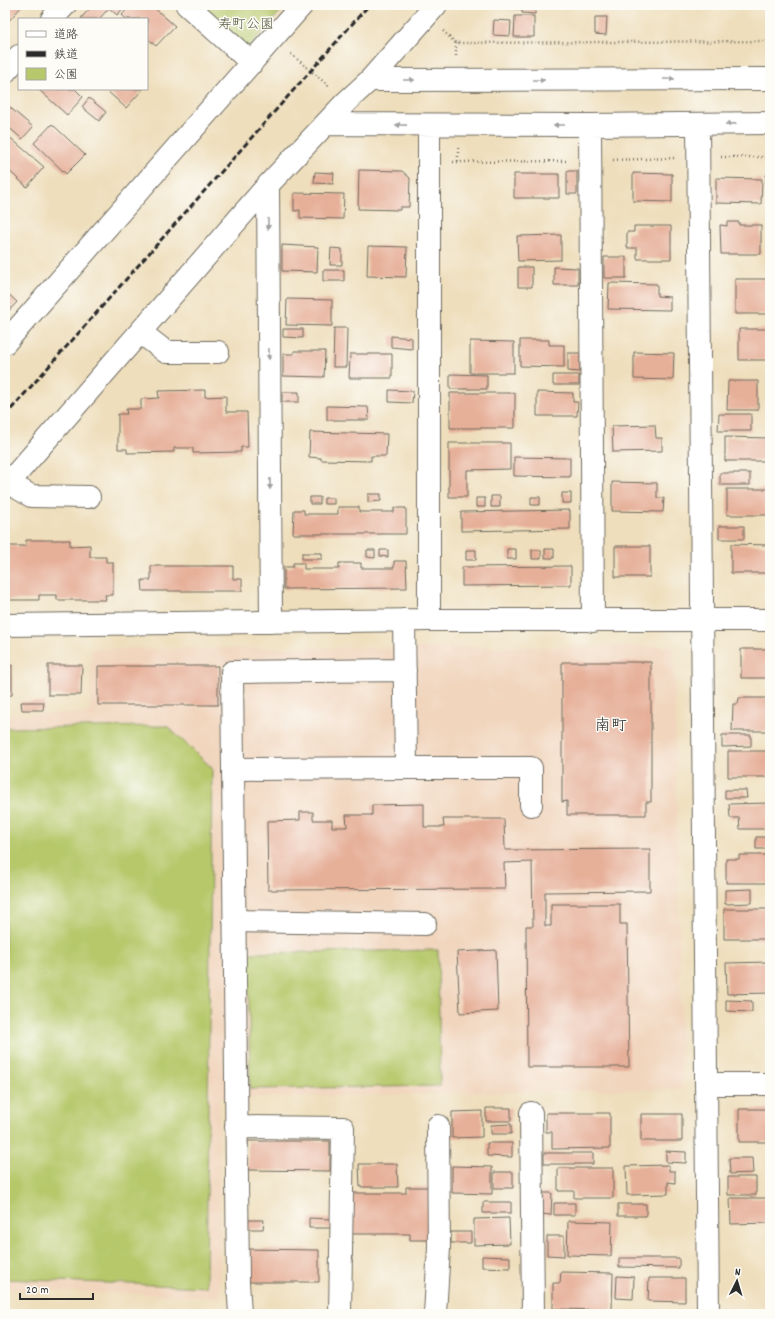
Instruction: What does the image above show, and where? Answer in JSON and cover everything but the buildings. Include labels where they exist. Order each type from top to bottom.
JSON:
[{"type":"street","points":[[53,18],[65,5]]},
{"type":"street","points":[[187,5],[252,64]]},
{"type":"street","points":[[5,344],[252,64],[272,38],[302,5]]},
{"type":"street","points":[[89,497],[32,496],[7,485],[268,185],[346,102],[370,80],[431,11]]},
{"type":"street","points":[[5,72],[18,57]]},
{"type":"street","points":[[370,80],[770,79]]},
{"type":"street","points":[[326,124],[590,125],[770,123]]},
{"type":"street","points":[[698,124],[708,1314]]},
{"type":"street","points":[[429,125],[429,620]]},
{"type":"street","points":[[590,125],[593,621]]},
{"type":"street","points":[[268,185],[271,622]]},
{"type":"street","points":[[140,332],[166,352],[218,352]]},
{"type":"street","points":[[5,625],[404,620],[770,620]]},
{"type":"street","points":[[404,620],[406,768]]},
{"type":"street","points":[[240,1314],[238,1282],[236,1127],[232,672],[405,670]]},
{"type":"street","points":[[233,769],[531,768],[531,805]]},
{"type":"street","points":[[234,921],[425,924]]},
{"type":"street","points":[[706,1084],[770,1084]]},
{"type":"street","points":[[532,1113],[533,1314]]},
{"type":"street","points":[[436,1314],[439,1248],[438,1126]]},
{"type":"street","points":[[236,1127],[343,1128],[340,1314]]},
{"type":"path","points":[[431,11],[456,43],[770,41]]},
{"type":"path","points":[[272,38],[346,102]]},
{"type":"shaded area","points":[[674,646],[682,1089],[219,1098],[220,1297],[5,1289],[5,715],[90,713],[91,649]]},
{"type":"green space","name":"寿町公園","points":[[200,5],[286,5],[248,48]]},
{"type":"green space","points":[[167,726],[212,768],[206,1287],[5,1279],[5,728]]},
{"type":"green space","points":[[438,950],[440,1086],[250,1089],[248,953]]},
{"type":"railway","points":[[5,416],[369,5]]},
{"type":"district","name":"南町","points":[[611,724]]}]
